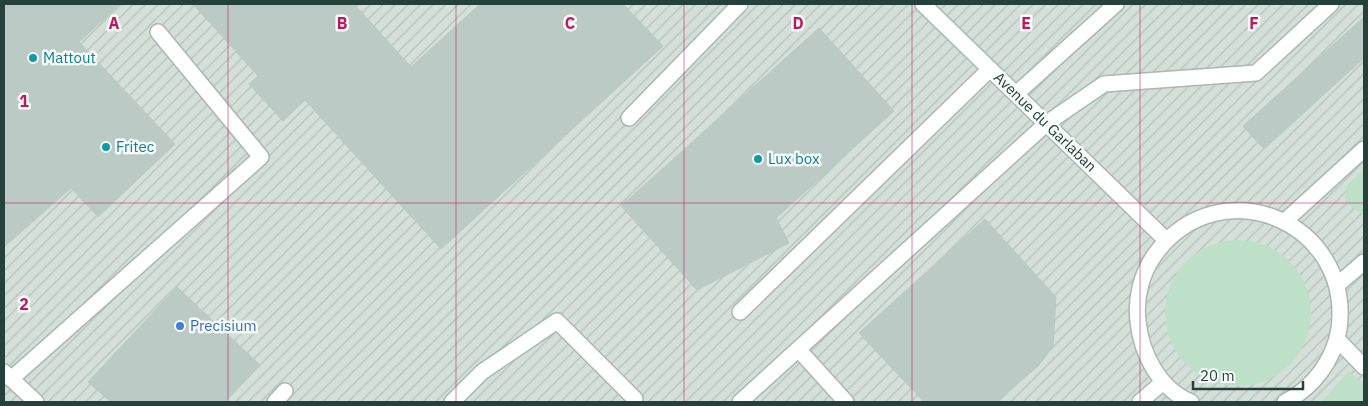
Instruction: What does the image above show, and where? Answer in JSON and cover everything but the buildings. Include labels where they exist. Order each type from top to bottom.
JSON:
[{"type":"street","points":[[629,118],[740,4]]},
{"type":"street","name":"Avenue du Garlaban","points":[[923,4],[1166,240]]},
{"type":"street","points":[[1016,94],[1116,4]]},
{"type":"street","points":[[740,402],[1047,123],[1104,84],[1256,73],[1331,4]]},
{"type":"street","points":[[36,402],[8,375],[261,157],[158,32]]},
{"type":"street","points":[[740,312],[990,69]]},
{"type":"street","points":[[1285,221],[1364,149]]},
{"type":"street","points":[[1191,402],[1163,382],[1148,361],[1139,337],[1137,311],[1140,285],[1150,261],[1166,240],[1186,224],[1210,214],[1227,212],[1261,212],[1285,221],[1308,237],[1326,259],[1337,285],[1341,312],[1337,339],[1328,362],[1314,382],[1285,402]]},
{"type":"street","points":[[1337,285],[1364,262]]},
{"type":"street","points":[[452,402],[482,372],[557,321],[635,399]]},
{"type":"street","points":[[1337,339],[1364,367]]},
{"type":"street","points":[[798,349],[846,402]]},
{"type":"street","points":[[1140,402],[1163,382]]},
{"type":"shaded area","points":[[4,4],[1364,4],[1364,402],[4,402]]},
{"type":"green space","points":[[1364,169],[1364,216],[1345,202],[1346,186]]},
{"type":"green space","points":[[1238,240],[1266,245],[1290,261],[1306,285],[1311,313],[1306,341],[1290,365],[1266,381],[1238,386],[1210,381],[1186,365],[1170,341],[1165,313],[1170,285],[1186,261],[1210,245]]},
{"type":"green space","points":[[1349,371],[1364,385],[1364,402],[1321,402]]},
{"type":"place","name":"Mattout","points":[[33,58]]},
{"type":"place","name":"Fritec","points":[[106,147]]},
{"type":"place","name":"Lux box","points":[[758,159]]},
{"type":"place","name":"Precisium","points":[[180,326]]}]
